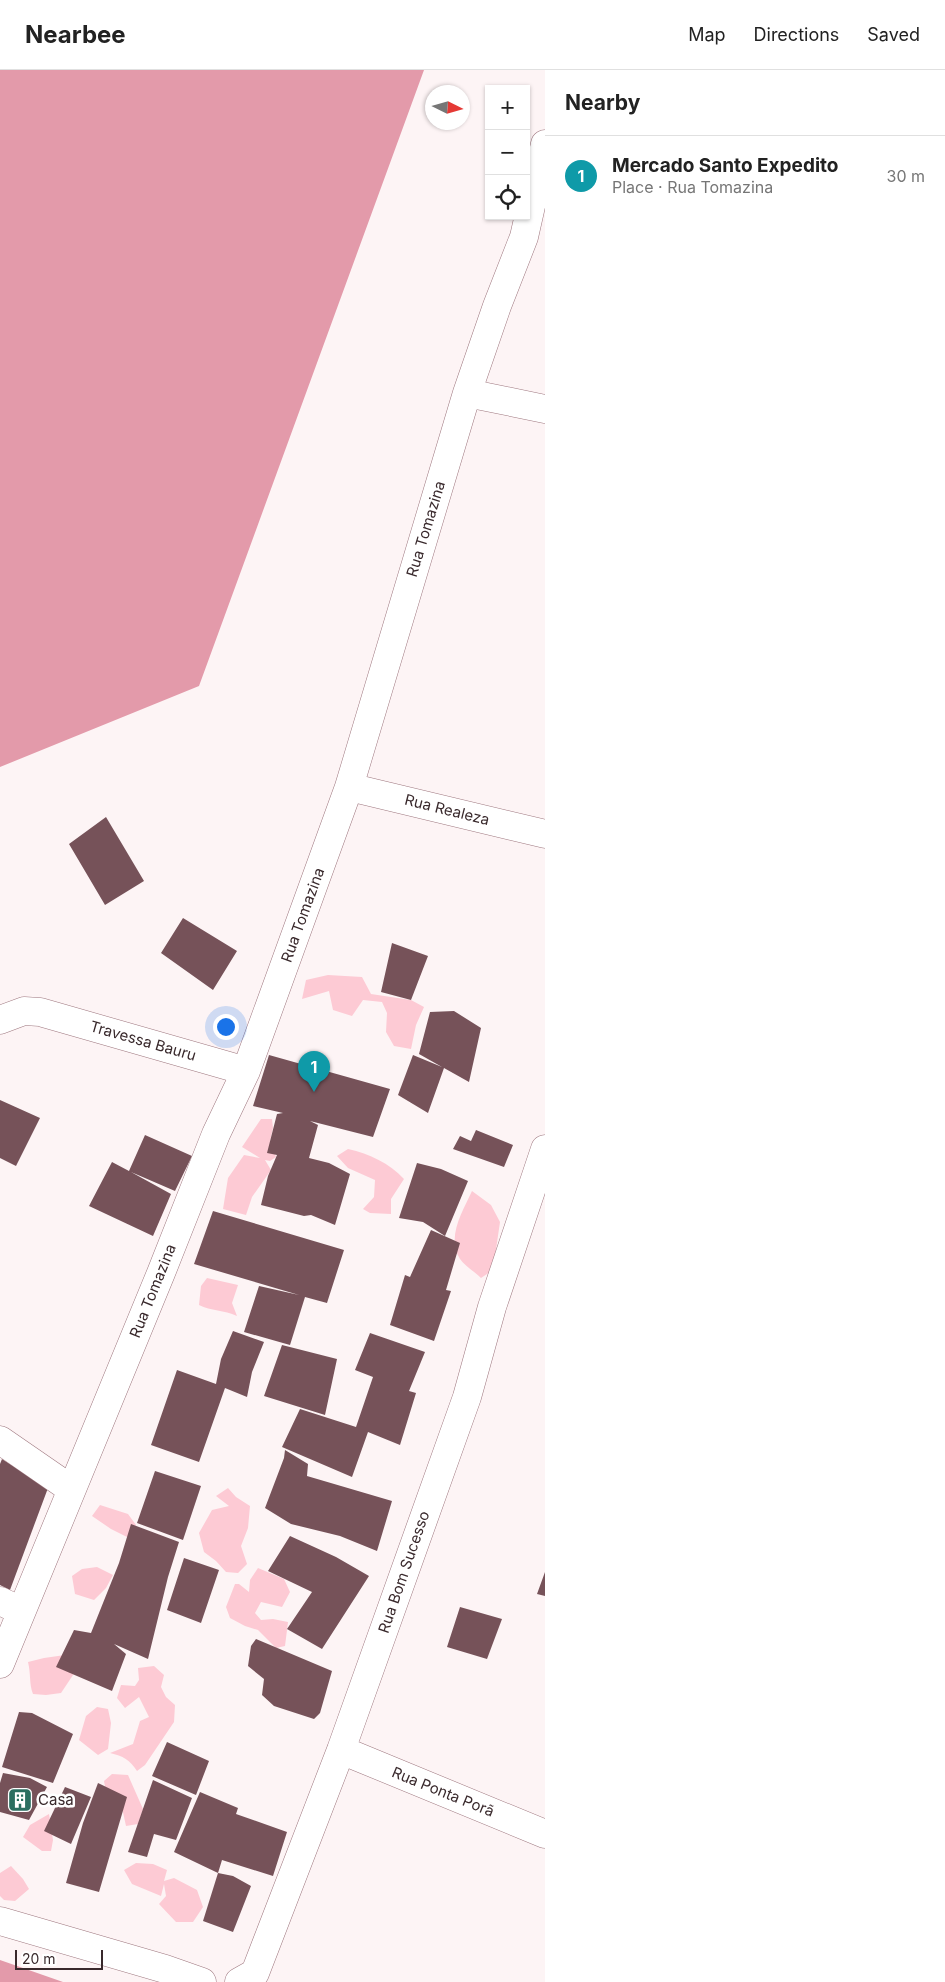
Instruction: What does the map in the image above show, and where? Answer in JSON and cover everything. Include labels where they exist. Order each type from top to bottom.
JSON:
[{"type":"street","name":"Rua Tomazina","points":[[0,1664],[10,1606],[71,1489],[161,1273],[216,1134],[246,1071],[349,787],[467,393],[497,306],[524,237],[545,144]]},
{"type":"street","points":[[467,393],[545,409]]},
{"type":"street","name":"Rua Realeza","points":[[349,787],[545,834]]},
{"type":"street","name":"Travessa Bauru","points":[[0,1020],[24,1012],[40,1012],[246,1071]]},
{"type":"street","name":"Rua Bom Sucesso","points":[[239,1982],[255,1973],[341,1750],[467,1397],[492,1307],[545,1149]]},
{"type":"street","points":[[0,1440],[71,1489]]},
{"type":"street","name":"Rua Ponta Porã","points":[[341,1750],[545,1834]]},
{"type":"street","points":[[0,1921],[165,1969],[202,1982]]},
{"type":"shaded area","points":[[0,70],[424,70],[199,686],[0,767]]},
{"type":"shaded area","points":[[328,975],[362,977],[371,994],[411,1000],[424,1007],[416,1025],[411,1049],[394,1046],[386,1032],[387,1013],[382,1002],[363,1000],[352,1016],[333,1010],[329,991],[302,999],[306,980]]},
{"type":"shaded area","points":[[261,1119],[272,1119],[273,1128],[270,1141],[276,1157],[270,1161],[265,1160],[271,1170],[252,1197],[246,1215],[223,1209],[228,1178],[244,1155],[260,1158],[242,1147]]},
{"type":"shaded area","points":[[348,1149],[379,1160],[404,1179],[391,1199],[391,1214],[370,1213],[363,1209],[374,1197],[375,1180],[348,1168],[337,1156]]},
{"type":"shaded area","points":[[472,1191],[491,1205],[500,1222],[493,1270],[481,1278],[460,1259],[456,1251],[455,1242],[457,1224]]},
{"type":"shaded area","points":[[207,1278],[238,1285],[232,1303],[237,1316],[199,1305],[201,1286]]},
{"type":"shaded area","points":[[228,1488],[236,1497],[250,1506],[248,1528],[241,1546],[247,1564],[238,1573],[226,1572],[204,1552],[199,1533],[212,1510],[229,1506],[216,1496]]},
{"type":"shaded area","points":[[100,1505],[128,1514],[136,1525],[127,1537],[92,1516]]},
{"type":"shaded area","points":[[97,1567],[113,1575],[106,1588],[94,1600],[75,1594],[72,1576],[82,1569]]},
{"type":"shaded area","points":[[258,1568],[284,1579],[290,1592],[282,1607],[261,1602],[255,1613],[261,1620],[273,1619],[288,1622],[285,1646],[276,1648],[258,1630],[230,1618],[226,1607],[235,1584],[239,1584],[249,1592],[250,1580]]},
{"type":"shaded area","points":[[72,1654],[84,1662],[61,1693],[33,1694],[28,1662]]},
{"type":"shaded area","points":[[154,1666],[164,1675],[161,1687],[166,1697],[175,1705],[174,1722],[145,1765],[137,1771],[126,1759],[110,1753],[133,1744],[140,1721],[149,1717],[139,1697],[125,1708],[117,1698],[121,1685],[135,1686],[139,1680],[138,1668]]},
{"type":"shaded area","points":[[97,1707],[108,1709],[111,1723],[108,1749],[98,1755],[79,1740],[86,1716]]},
{"type":"shaded area","points":[[112,1774],[128,1775],[143,1809],[138,1824],[126,1826],[121,1803],[106,1792],[104,1781]]},
{"type":"shaded area","points":[[49,1814],[53,1840],[51,1851],[42,1851],[23,1837],[30,1825]]},
{"type":"shaded area","points":[[136,1863],[153,1864],[167,1870],[164,1881],[174,1878],[197,1890],[203,1907],[193,1922],[176,1922],[159,1904],[166,1896],[164,1884],[161,1896],[132,1884],[124,1870]]},
{"type":"shaded area","points":[[11,1866],[29,1889],[15,1901],[4,1900],[0,1896],[0,1873]]},
{"type":"shaded area","points":[[0,1960],[63,1982],[0,1982]]},
{"type":"building","points":[[106,817],[144,881],[105,905],[69,844]]},
{"type":"building","points":[[183,918],[237,951],[213,990],[161,953]]},
{"type":"building","points":[[392,943],[428,956],[411,1000],[381,992]]},
{"type":"building","points":[[454,1011],[481,1028],[469,1082],[444,1068],[428,1113],[398,1095],[413,1055],[442,1067],[419,1054],[430,1012]]},
{"type":"building","points":[[269,1055],[390,1089],[373,1137],[310,1121],[318,1125],[309,1158],[329,1163],[350,1174],[335,1225],[311,1215],[304,1216],[261,1205],[268,1176],[277,1155],[267,1153],[277,1114],[283,1113],[253,1106]]},
{"type":"building","points":[[0,1100],[40,1118],[16,1166],[0,1158]]},
{"type":"building","points":[[476,1130],[513,1145],[504,1167],[453,1149],[460,1136],[471,1141]]},
{"type":"building","points":[[145,1135],[192,1156],[175,1191],[131,1172],[171,1194],[153,1236],[89,1206],[112,1162],[129,1171]]},
{"type":"building","points":[[417,1163],[441,1169],[468,1181],[445,1236],[423,1222],[399,1218]]},
{"type":"building","points":[[213,1211],[344,1250],[327,1303],[305,1297],[290,1345],[244,1332],[259,1286],[299,1295],[194,1264]]},
{"type":"building","points":[[431,1230],[460,1243],[446,1290],[451,1291],[434,1341],[390,1325],[405,1275],[410,1277]]},
{"type":"building","points":[[233,1331],[264,1342],[252,1372],[247,1397],[225,1388],[199,1462],[151,1445],[177,1370],[216,1384],[221,1359]]},
{"type":"building","points":[[370,1333],[425,1352],[409,1391],[416,1393],[400,1445],[368,1432],[352,1477],[282,1447],[300,1409],[356,1427],[373,1377],[355,1370]]},
{"type":"building","points":[[282,1345],[337,1359],[325,1415],[264,1396]]},
{"type":"building","points":[[285,1450],[308,1464],[307,1476],[392,1501],[377,1551],[340,1536],[291,1524],[265,1508],[284,1458]]},
{"type":"building","points":[[2,1459],[48,1488],[10,1590],[0,1585],[0,1464]]},
{"type":"building","points":[[155,1471],[201,1486],[183,1540],[137,1523]]},
{"type":"building","points":[[131,1524],[179,1542],[168,1577],[148,1659],[114,1644],[126,1654],[112,1691],[56,1667],[74,1630],[91,1633],[119,1563]]},
{"type":"building","points":[[290,1536],[336,1557],[369,1576],[322,1649],[287,1629],[312,1592],[268,1571]]},
{"type":"building","points":[[184,1558],[219,1570],[201,1623],[167,1610]]},
{"type":"building","points":[[545,1572],[545,1596],[537,1594]]},
{"type":"building","points":[[460,1607],[502,1619],[487,1659],[447,1647]]},
{"type":"building","points":[[256,1639],[332,1671],[320,1713],[314,1719],[274,1706],[262,1695],[264,1679],[248,1666],[251,1646]]},
{"type":"building","points":[[19,1712],[32,1713],[73,1734],[53,1783],[2,1767]]},
{"type":"building","points":[[167,1742],[209,1761],[196,1795],[152,1776]]},
{"type":"building","name":"Casa","points":[[3,1773],[30,1778],[47,1787],[29,1820],[0,1812],[0,1783]]},
{"type":"building","points":[[153,1780],[192,1798],[176,1840],[154,1834],[147,1857],[128,1852]]},
{"type":"building","points":[[98,1783],[127,1797],[99,1892],[66,1883],[83,1823]]},
{"type":"building","points":[[65,1787],[91,1797],[71,1844],[44,1831]]},
{"type":"building","points":[[200,1792],[238,1808],[236,1814],[287,1832],[273,1876],[222,1860],[218,1873],[174,1852]]},
{"type":"building","points":[[218,1873],[233,1876],[251,1886],[233,1932],[203,1921]]},
{"type":"place","name":"Mercado Santo Expedito","points":[[314,1092]]},
{"type":"place","name":"Casa","points":[[20,1800]]}]
